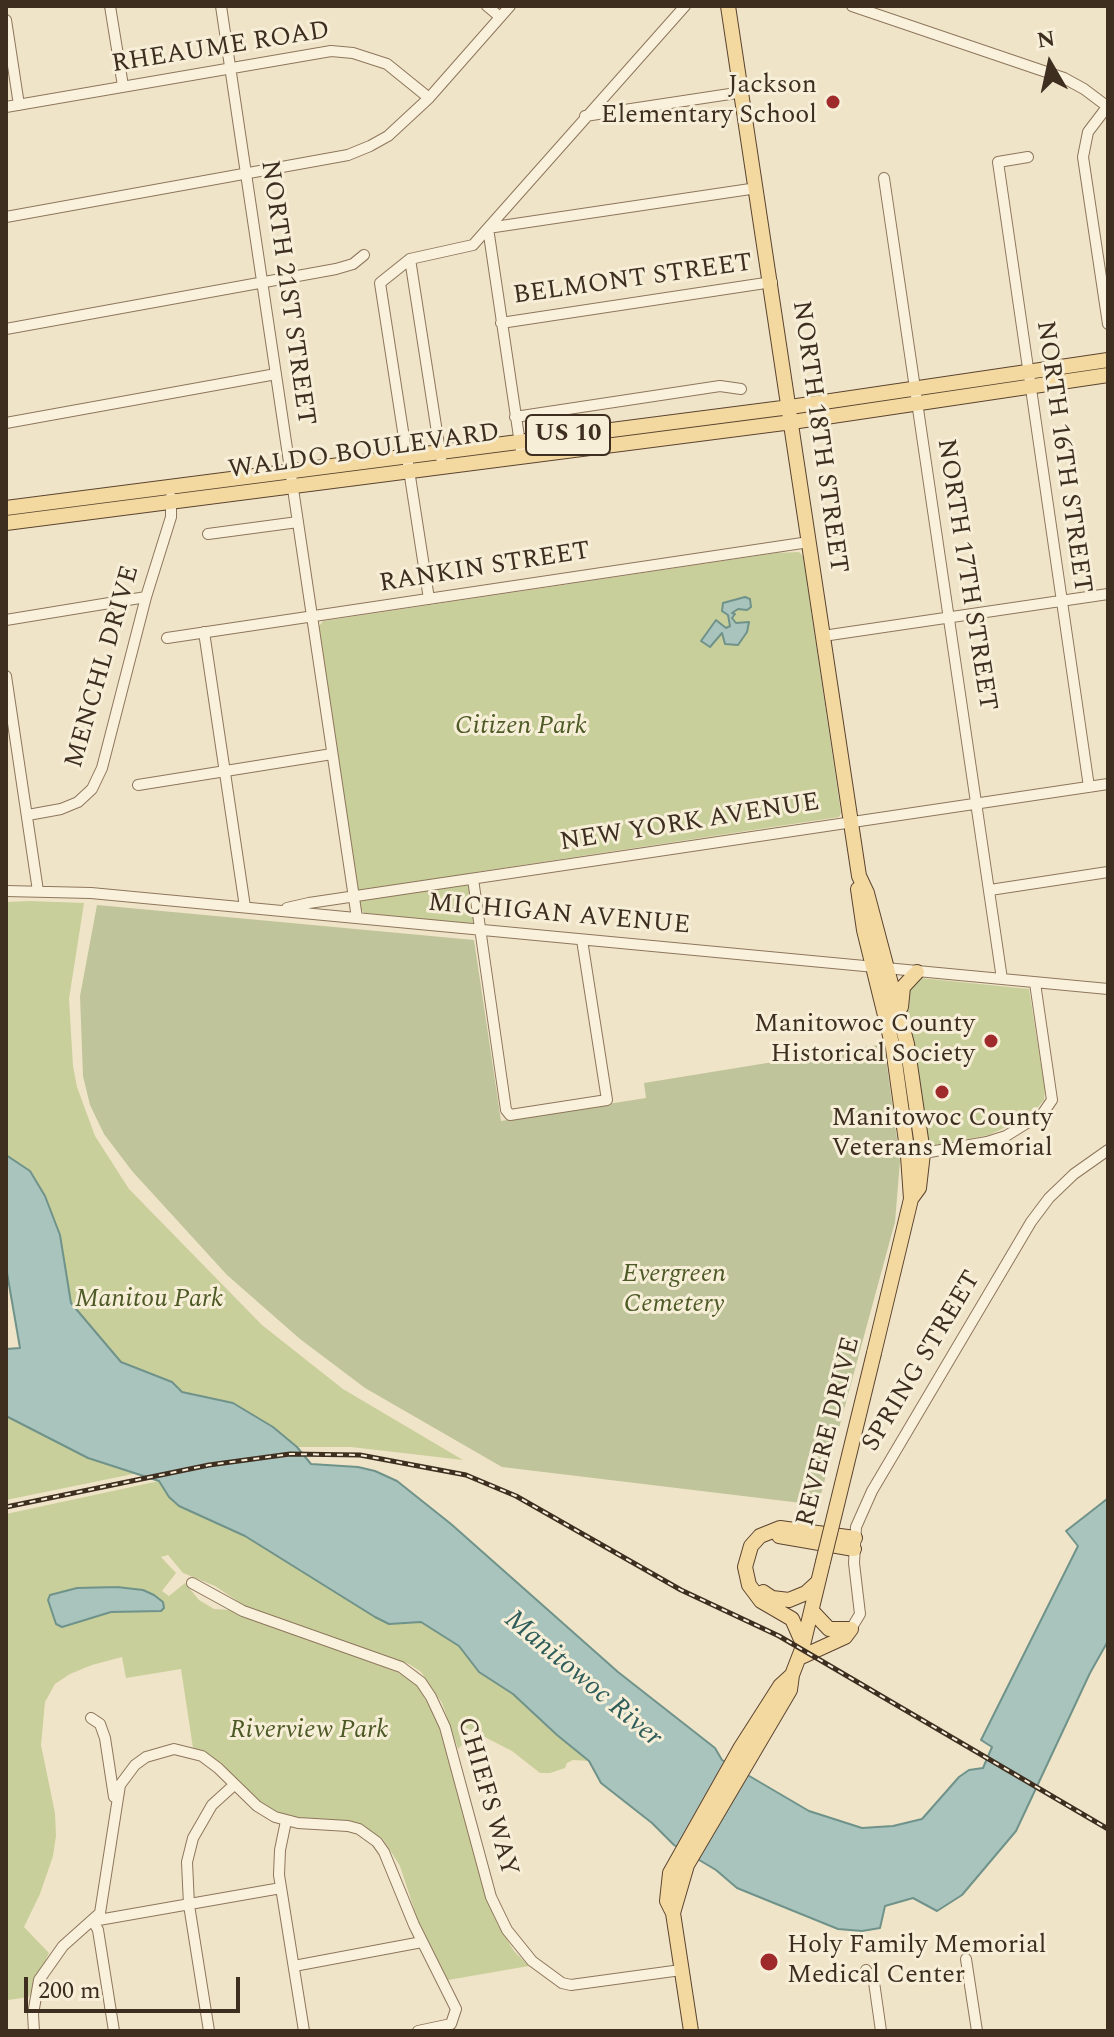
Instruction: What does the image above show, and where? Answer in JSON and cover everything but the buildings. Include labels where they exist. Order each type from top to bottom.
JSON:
[{"type":"main road","name":"NORTH 18TH STREET","points":[[728,6],[772,282],[859,876],[862,918],[900,1020],[915,1090],[915,1154]]},
{"type":"main road","name":"WALDO BOULEVARD","points":[[6,523],[290,471],[408,464],[791,414],[1029,379],[1108,360]]},
{"type":"main road","name":"WALDO BOULEVARD","points":[[1029,379],[1108,375]]},
{"type":"main road","name":"WALDO BOULEVARD","points":[[6,508],[293,487],[408,464]]},
{"type":"main road","name":"NORTH 18TH STREET","points":[[880,969],[915,1154]]},
{"type":"main road","points":[[900,1020],[903,987],[917,972]]},
{"type":"main road","name":"REVERE DRIVE","points":[[681,1970],[673,1913],[686,1853],[737,1766],[790,1690],[812,1611],[911,1199],[919,1188],[915,1154]]},
{"type":"main road","points":[[851,1629],[845,1637],[801,1651],[792,1619],[761,1601],[749,1585],[745,1567],[749,1550],[760,1536],[780,1528],[855,1544]]},
{"type":"main road","points":[[818,1582],[798,1597],[783,1601],[772,1598],[756,1583],[753,1559],[764,1542],[783,1536],[855,1544]]},
{"type":"main road","points":[[812,1611],[829,1629],[851,1629]]},
{"type":"main road","points":[[681,1970],[691,2031]]},
{"type":"street","points":[[110,6],[123,86]]},
{"type":"street","name":"NORTH 21ST STREET","points":[[221,6],[357,918]]},
{"type":"street","points":[[487,6],[500,17]]},
{"type":"street","points":[[6,217],[348,155],[370,146],[388,136],[429,98],[510,6]]},
{"type":"street","points":[[429,599],[380,283],[410,259],[467,248],[685,6]]},
{"type":"street","points":[[852,6],[1064,78],[1108,107],[1088,132],[1083,157],[1108,324]]},
{"type":"street","points":[[6,20],[19,105]]},
{"type":"street","name":"RHEAUME ROAD","points":[[6,107],[310,53],[353,53],[387,64],[429,98]]},
{"type":"street","points":[[585,116],[743,92]]},
{"type":"street","name":"NORTH 16TH STREET","points":[[1028,157],[998,162],[1089,787]]},
{"type":"street","name":"NORTH 17TH STREET","points":[[884,178],[1002,979]]},
{"type":"street","points":[[488,228],[757,188]]},
{"type":"street","points":[[488,228],[520,449]]},
{"type":"street","points":[[6,329],[263,283],[353,264],[364,255]]},
{"type":"street","points":[[410,259],[441,460]]},
{"type":"street","name":"BELMONT STREET","points":[[501,323],[772,282]]},
{"type":"street","points":[[6,423],[276,374]]},
{"type":"street","points":[[515,417],[720,386],[741,389]]},
{"type":"street","name":"MENCHL DRIVE","points":[[28,815],[61,809],[78,802],[92,789],[102,768],[146,597],[171,517],[171,495]]},
{"type":"street","points":[[208,534],[298,522]]},
{"type":"street","name":"RANKIN STREET","points":[[167,638],[809,542]]},
{"type":"street","points":[[823,636],[1108,594]]},
{"type":"street","points":[[6,620],[146,597]]},
{"type":"street","points":[[204,632],[245,907]]},
{"type":"street","points":[[6,676],[38,891]]},
{"type":"street","points":[[138,785],[332,754]]},
{"type":"street","name":"NEW YORK AVENUE","points":[[279,911],[354,896],[1108,784]]},
{"type":"street","points":[[990,890],[1108,872]]},
{"type":"street","points":[[473,879],[506,1110],[510,1115],[607,1100],[582,940]]},
{"type":"street","name":"MICHIGAN AVENUE","points":[[6,891],[245,907],[1108,989]]},
{"type":"street","points":[[915,1154],[1006,1136],[1043,1113],[1052,1100],[1035,983]]},
{"type":"street","name":"SPRING STREET","points":[[851,1629],[860,1614],[854,1570],[855,1544],[860,1518],[872,1491],[1031,1222],[1049,1198],[1074,1174],[1108,1150]]},
{"type":"street","name":"CHIEFS WAY","points":[[192,1583],[243,1611],[401,1667],[421,1682],[445,1727],[494,1905],[518,1947],[532,1961],[562,1983],[571,1985],[681,1970]]},
{"type":"street","points":[[91,1718],[100,1724],[115,1806]]},
{"type":"street","points":[[34,2031],[33,2014],[39,1980],[49,1962],[100,1913],[120,1785],[135,1765],[155,1753],[181,1750],[202,1756],[257,1806],[286,1821],[348,1826],[359,1829],[377,1842],[396,1878],[422,1942],[454,2003],[456,2014],[449,2025],[418,2031]]},
{"type":"street","points":[[108,1756],[119,1764],[135,1765]]},
{"type":"street","points":[[209,2031],[189,1905],[187,1862],[193,1838],[212,1805],[234,1785]]},
{"type":"street","points":[[286,1821],[280,1850],[281,1888],[304,2031]]},
{"type":"street","points":[[93,1921],[281,1888]]},
{"type":"street","points":[[93,1921],[98,1930],[114,2031]]},
{"type":"street","points":[[294,1966],[422,1942]]},
{"type":"street","points":[[966,1959],[977,2031]]},
{"type":"street","points":[[866,1970],[874,1982],[881,2031]]},
{"type":"green space","name":"Citizen Park","points":[[799,552],[803,556],[841,813],[839,817],[476,872],[482,925],[364,913],[319,626],[323,621]]},
{"type":"green space","name":"Manitou Park","points":[[6,902],[84,903],[69,999],[73,1066],[77,1087],[95,1136],[129,1189],[262,1325],[343,1389],[463,1460],[351,1447],[297,1447],[273,1427],[233,1403],[182,1392],[176,1386],[121,1362],[86,1323],[69,1298],[60,1235],[45,1196],[30,1171],[6,1155]]},
{"type":"green space","name":"Evergreen Cemetery","points":[[97,905],[474,940],[501,1121],[646,1098],[644,1083],[884,1044],[900,1161],[895,1222],[818,1505],[502,1467],[365,1388],[300,1339],[227,1275],[132,1171],[104,1134],[90,1105],[83,1076],[80,996]]},
{"type":"green space","points":[[921,978],[1029,989],[1045,1090],[1044,1100],[1038,1107],[989,1135],[935,1145],[928,1142],[905,998],[911,981]]},
{"type":"green space","points":[[6,1416],[88,1458],[138,1473],[6,1500]]},
{"type":"green space","name":"Riverview Park","points":[[159,1481],[179,1506],[245,1536],[375,1617],[389,1624],[421,1622],[459,1646],[479,1672],[513,1694],[557,1736],[589,1761],[573,1760],[565,1768],[540,1773],[512,1751],[463,1726],[459,1733],[462,1745],[458,1749],[442,1703],[421,1672],[409,1664],[249,1609],[215,1586],[183,1573],[168,1555],[161,1557],[176,1573],[162,1591],[169,1596],[185,1583],[199,1600],[214,1609],[230,1610],[397,1672],[416,1683],[438,1722],[486,1896],[498,1925],[514,1951],[529,1966],[448,1980],[417,1918],[400,1866],[383,1839],[355,1822],[283,1815],[253,1799],[208,1754],[193,1748],[181,1669],[126,1678],[122,1657],[70,1674],[55,1684],[45,1702],[41,1745],[55,1813],[56,1836],[53,1856],[40,1894],[24,1927],[49,1953],[29,1997],[8,2000],[6,1514]]},
{"type":"water","points":[[745,597],[750,599],[751,607],[732,613],[735,614],[732,618],[736,623],[749,622],[747,632],[738,645],[725,644],[722,633],[710,647],[701,641],[716,620],[726,628],[730,626],[728,615],[722,611],[723,603]]},
{"type":"water","name":"Manitowoc River","points":[[6,1155],[30,1171],[45,1196],[60,1235],[71,1303],[121,1362],[172,1382],[182,1392],[233,1403],[273,1427],[297,1447],[311,1464],[358,1467],[397,1481],[451,1524],[618,1672],[715,1748],[722,1760],[809,1811],[862,1828],[893,1826],[922,1819],[959,1777],[969,1770],[983,1768],[992,1747],[981,1740],[1078,1546],[1066,1531],[1107,1499],[1108,1641],[1016,1831],[962,1895],[937,1911],[913,1898],[885,1906],[880,1928],[862,1931],[838,1929],[737,1888],[716,1870],[674,1845],[652,1823],[601,1783],[589,1761],[513,1694],[479,1672],[459,1646],[421,1622],[389,1624],[375,1617],[245,1536],[179,1506],[159,1481],[88,1458],[6,1416],[6,1349],[20,1348],[6,1267]]},
{"type":"water","points":[[77,1588],[143,1590],[163,1602],[164,1608],[161,1611],[111,1612],[62,1627],[56,1624],[48,1600],[50,1595]]},
{"type":"railway","points":[[6,1507],[209,1465],[290,1454],[360,1455],[466,1475],[516,1496],[681,1590],[779,1636],[1108,1829]]},
{"type":"place","name":"Jackson Elementary School","points":[[833,102]]},
{"type":"place","name":"Manitowoc County Historical Society","points":[[991,1041]]},
{"type":"place","name":"Manitowoc County Veterans Memorial","points":[[942,1092]]},
{"type":"place","name":"Holy Family Memorial Medical Center","points":[[769,1962]]}]
